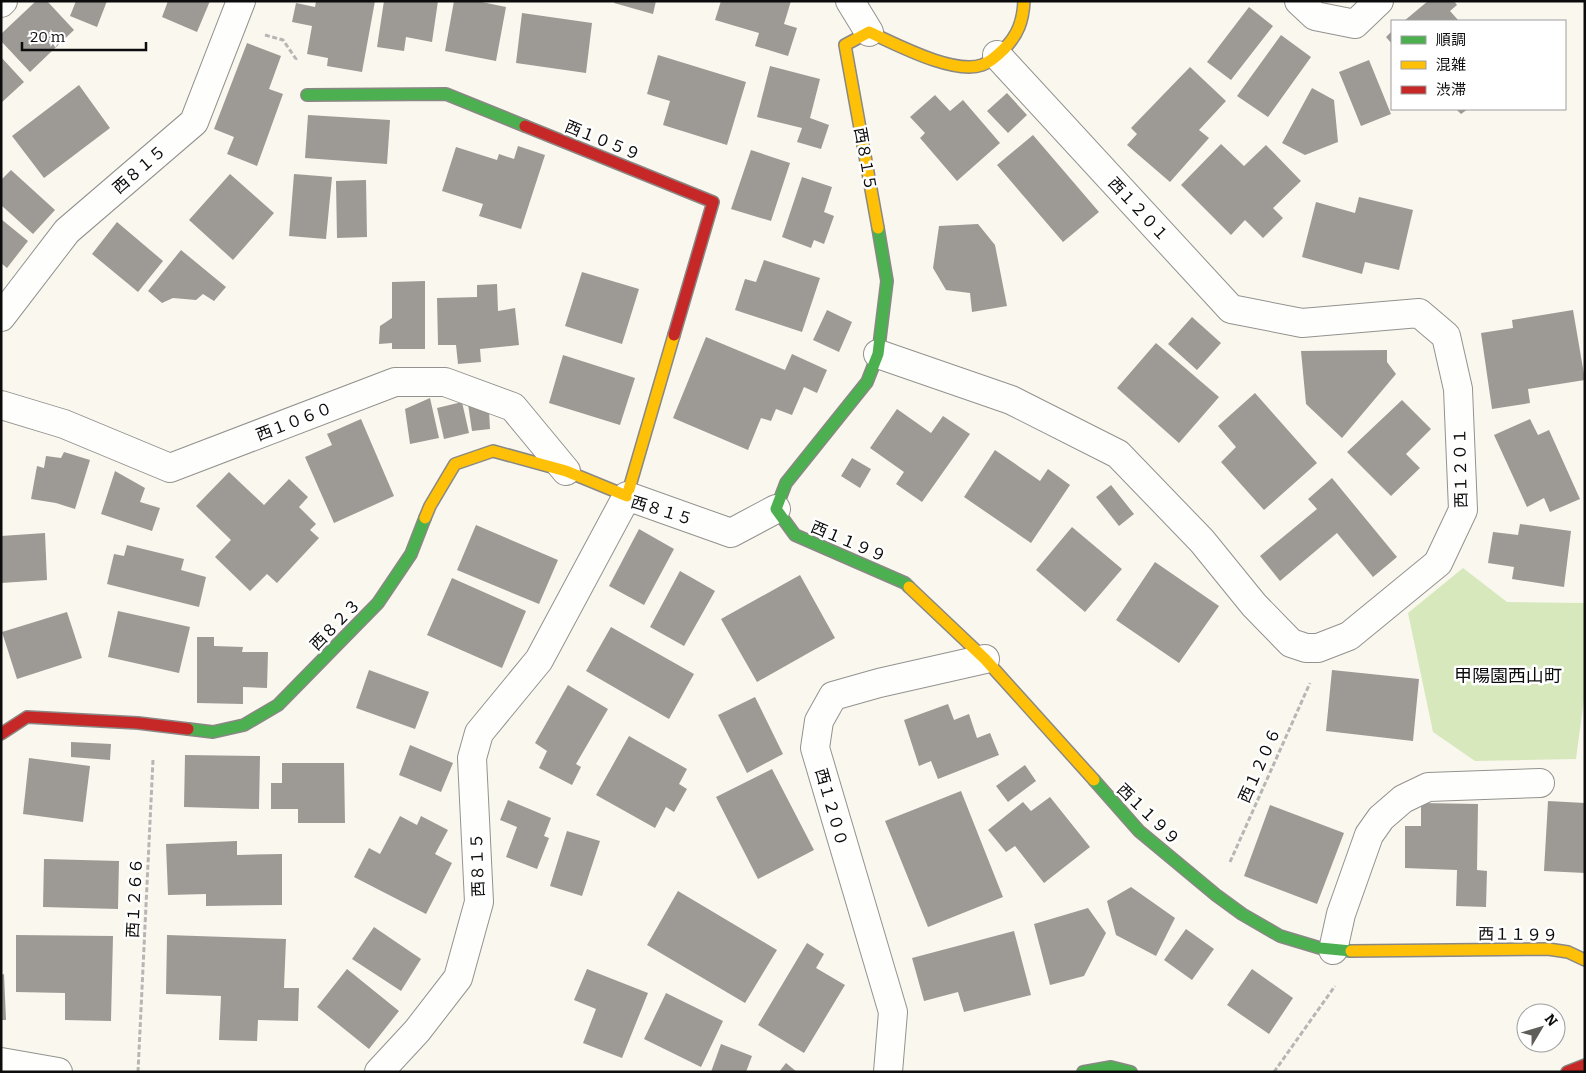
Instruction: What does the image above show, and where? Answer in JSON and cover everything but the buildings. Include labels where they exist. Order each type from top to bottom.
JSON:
[{"type":"street","points":[[850,1],[868,32],[931,58],[959,66],[980,66],[998,56],[1016,38],[1023,18],[1024,1]]},
{"type":"street","points":[[1299,1],[1315,16],[1354,24],[1378,1]]},
{"type":"street","name":"西８１５","points":[[1,317],[67,231],[194,122],[237,13]]},
{"type":"street","name":"西８１５","points":[[379,1072],[417,1031],[458,978],[479,902],[472,758],[479,733],[539,660],[627,496],[731,533],[776,509],[786,483],[867,382],[878,354],[888,281],[846,45],[868,32]]},
{"type":"street","name":"西１２０１","points":[[878,354],[1011,400],[1118,454],[1202,540],[1254,605],[1291,643],[1306,648],[1318,648],[1349,636],[1438,563],[1463,510],[1458,389],[1446,336],[1419,313],[1302,323],[1232,309],[998,56]]},
{"type":"street","name":"西１０５９","points":[[307,95],[446,94],[712,202],[627,496]]},
{"type":"street","name":"西１０６０","points":[[1,405],[64,424],[170,468],[395,382],[445,382],[513,407],[566,470]]},
{"type":"street","name":"西８２３","points":[[1,734],[27,717],[154,725],[213,732],[244,725],[278,706],[378,604],[411,554],[430,506],[455,464],[493,451],[566,470],[627,496]]},
{"type":"street","name":"西１１９９","points":[[776,509],[794,535],[905,583],[986,659],[1139,831],[1216,895],[1250,919],[1280,936],[1301,944],[1333,950],[1562,950],[1580,956],[1585,960]]},
{"type":"street","name":"西１２００","points":[[888,1072],[893,1012],[815,748],[819,721],[834,696],[879,683],[986,659]]},
{"type":"street","points":[[1333,950],[1341,914],[1369,835],[1381,818],[1403,799],[1428,787],[1540,782]]},
{"type":"street","points":[[1,1062],[58,1072]]},
{"type":"street","points":[[1567,1072],[1585,1065]]},
{"type":"street","points":[[1083,1072],[1111,1067],[1131,1072]]},
{"type":"path","points":[[237,13],[283,40],[296,59],[285,86],[307,95]]},
{"type":"path","name":"西１２０６","points":[[1229,864],[1312,678]]},
{"type":"path","name":"西１２６６","points":[[138,1072],[154,725]]},
{"type":"path","points":[[1274,1072],[1332,992]]},
{"type":"green space","points":[[1463,568],[1507,602],[1585,603],[1585,692],[1576,759],[1475,761],[1433,732],[1408,613]]},
{"type":"traffic: fast","points":[[307,95],[446,94],[525,126]]},
{"type":"traffic: fast","points":[[878,228],[887,281],[878,354],[867,382],[786,483],[776,509],[795,535],[905,583],[909,587]]},
{"type":"traffic: fast","points":[[188,729],[213,732],[244,725],[278,705],[378,603],[411,554],[425,518]]},
{"type":"traffic: fast","points":[[1094,780],[1139,831],[1216,895],[1242,914],[1280,936],[1320,948],[1351,951]]},
{"type":"traffic: fast","points":[[1083,1072],[1111,1067],[1131,1072]]},
{"type":"traffic: slow","points":[[878,228],[845,45],[869,32],[925,57],[941,62],[956,66],[970,67],[982,65],[997,56],[1013,38],[1021,21],[1024,1]]},
{"type":"traffic: slow","points":[[425,518],[455,464],[493,451],[566,471],[627,496],[674,335]]},
{"type":"traffic: slow","points":[[909,587],[985,659],[1094,780]]},
{"type":"traffic: slow","points":[[1351,951],[1548,949],[1568,952],[1585,960]]},
{"type":"traffic: jam","points":[[525,126],[713,202],[674,335]]},
{"type":"traffic: jam","points":[[1,734],[27,717],[138,723],[188,729]]},
{"type":"traffic: jam","points":[[1567,1072],[1585,1065]]},
{"type":"district","name":"甲陽園西山町","points":[[1508,676]]}]
